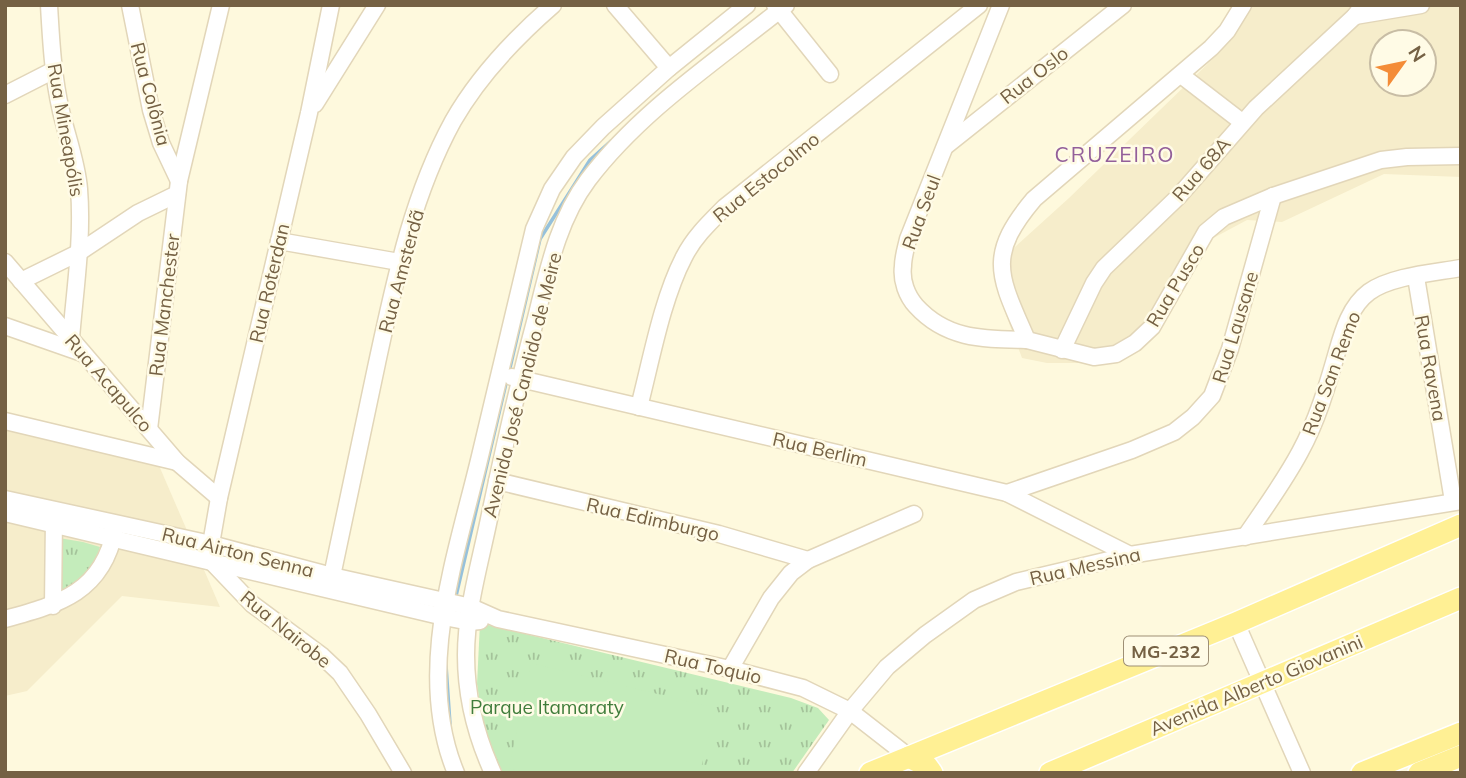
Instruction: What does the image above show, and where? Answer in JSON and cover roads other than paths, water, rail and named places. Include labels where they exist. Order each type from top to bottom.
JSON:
[{"type":"main road","name":"MG-232","points":[[870,773],[1236,623],[1455,528]]},
{"type":"main road","name":"Avenida Alberto Giovanini","points":[[1050,773],[1461,598]]},
{"type":"main road","points":[[1362,773],[1461,733]]},
{"type":"main road","points":[[1419,773],[1461,755]]},
{"type":"main road","points":[[909,757],[927,766],[932,773]]},
{"type":"street","name":"Rua Mineapólis","points":[[49,5],[54,70],[60,108],[77,170],[80,213],[71,338]]},
{"type":"street","name":"Rua Colônia","points":[[130,5],[151,110],[178,187]]},
{"type":"street","name":"Rua Manchester","points":[[149,429],[178,187],[221,5]]},
{"type":"street","name":"Rua Roterdan","points":[[211,552],[219,498],[309,113],[331,5]]},
{"type":"street","points":[[309,113],[377,5]]},
{"type":"street","name":"Rua Amsterdã","points":[[332,576],[399,262],[424,185],[454,120],[484,76],[523,31],[553,5]]},
{"type":"street","points":[[615,5],[669,68]]},
{"type":"street","name":"Avenida José Candido de Meire","points":[[493,773],[474,721],[466,653],[497,481],[510,377],[534,229],[552,189],[574,157],[669,68],[747,5]]},
{"type":"street","name":"Rua Estocolmo","points":[[639,407],[666,305],[684,257],[701,231],[725,207],[979,5]]},
{"type":"street","name":"Rua Seul","points":[[1002,5],[908,239],[902,269],[907,296],[928,320],[947,330],[977,338],[1027,340]]},
{"type":"street","name":"Rua Oslo","points":[[946,146],[1123,5]]},
{"type":"street","points":[[1027,340],[1004,287],[1002,262],[1005,241],[1015,221],[1034,199],[1181,75],[1227,31],[1242,5]]},
{"type":"street","points":[[1359,11],[1421,5]]},
{"type":"street","points":[[779,7],[830,74]]},
{"type":"street","name":"Avenida José Candido de Meire","points":[[456,773],[449,756],[438,697],[445,609],[510,377],[566,217],[587,182],[640,122],[779,7]]},
{"type":"street","name":"Rua 68A","points":[[1062,349],[1094,282],[1104,268],[1178,197],[1242,122],[1359,11]]},
{"type":"street","points":[[5,95],[54,70]]},
{"type":"street","points":[[1181,75],[1242,122]]},
{"type":"street","name":"Rua Pusco","points":[[1027,340],[1094,356],[1116,354],[1135,343],[1152,327],[1206,232],[1224,217],[1381,160],[1407,156],[1461,156]]},
{"type":"street","points":[[22,281],[78,253],[178,187]]},
{"type":"street","name":"Rua Lausane","points":[[1007,493],[1132,450],[1174,432],[1193,417],[1212,396],[1230,349],[1273,197]]},
{"type":"street","points":[[279,241],[399,262]]},
{"type":"street","name":"Rua Acapulco","points":[[5,262],[177,462],[219,498]]},
{"type":"street","name":"Rua San Remo","points":[[1245,537],[1301,451],[1325,393],[1341,338],[1354,307],[1367,293],[1384,283],[1461,268]]},
{"type":"street","name":"Rua Ravena","points":[[1416,277],[1451,502]]},
{"type":"street","points":[[5,326],[82,354]]},
{"type":"street","name":"Rua Berlim","points":[[510,377],[1007,493],[1130,555]]},
{"type":"street","points":[[5,421],[177,462]]},
{"type":"street","name":"Rua Edimburgo","points":[[497,481],[719,534],[808,560]]},
{"type":"street","name":"Rua Airton Senna","points":[[5,499],[54,517],[332,576],[471,615]]},
{"type":"street","points":[[1451,502],[1455,528]]},
{"type":"street","name":"Rua Messina","points":[[806,773],[850,711],[887,667],[925,635],[974,600],[1016,582],[1130,555],[1451,502]]},
{"type":"street","name":"Rua Airton Senna","points":[[5,513],[54,517]]},
{"type":"street","points":[[730,669],[771,598],[790,573],[808,560],[914,514]]},
{"type":"street","points":[[53,606],[54,517]]},
{"type":"street","points":[[5,619],[53,606],[81,590],[105,559],[114,531]]},
{"type":"street","points":[[211,552],[445,609]]},
{"type":"street","name":"Rua Nairobe","points":[[211,552],[252,604],[322,656],[340,673],[368,714],[402,773]]},
{"type":"street","name":"Rua Toquio","points":[[471,615],[730,669],[803,688],[850,711],[909,757]]},
{"type":"street","points":[[1236,623],[1302,773]]},
{"type":"waterway","points":[[509,372],[540,239],[590,160],[611,141]]},
{"type":"waterway","points":[[456,596],[507,379]]},
{"type":"waterway","points":[[446,665],[450,724]]},
{"type":"district","name":"CRUZEIRO","points":[[1115,154]]},
{"type":"park label","name":"Parque Itamaraty","points":[[547,707]]}]
